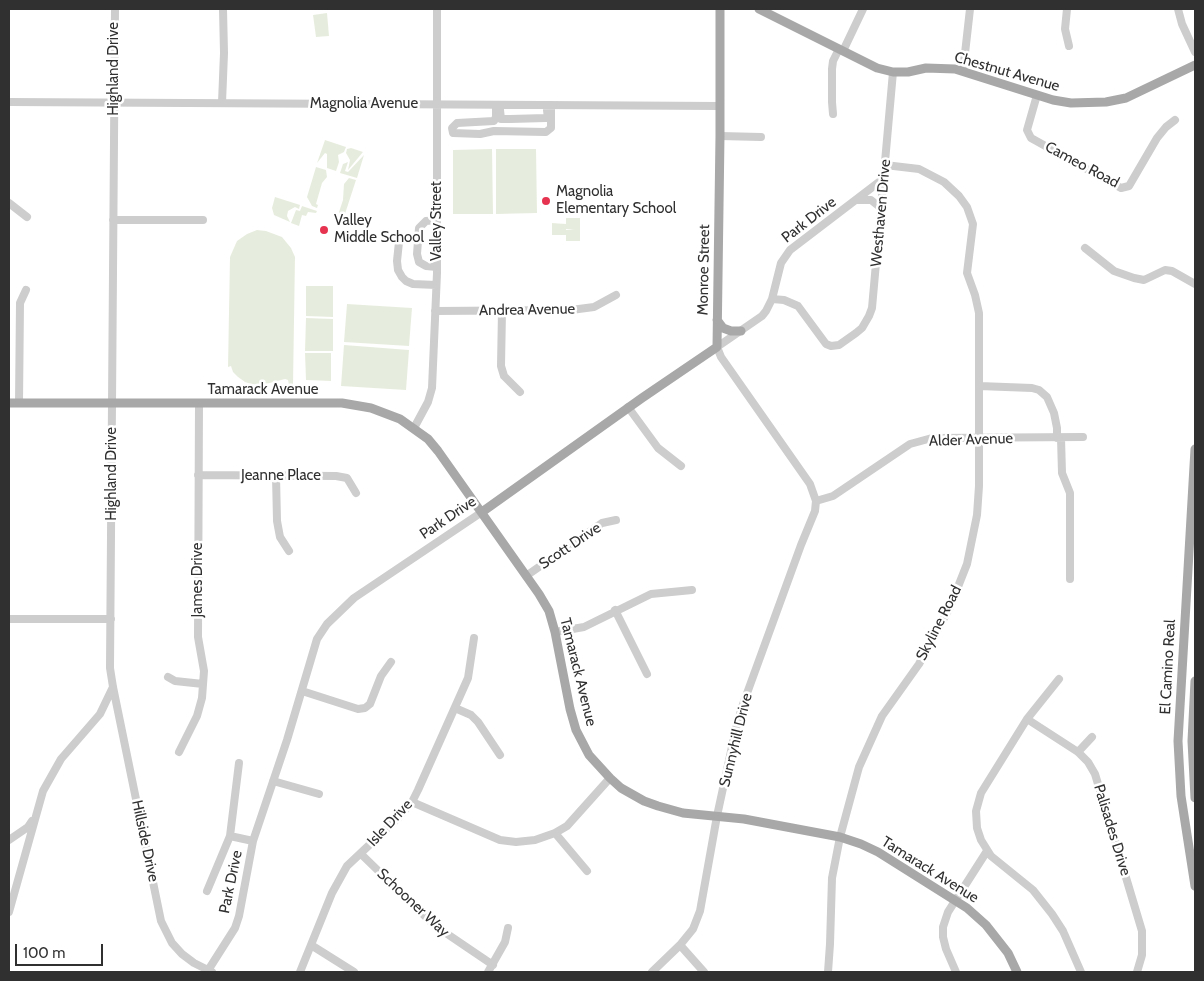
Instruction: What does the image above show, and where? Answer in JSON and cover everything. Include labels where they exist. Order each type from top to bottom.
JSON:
[{"type":"main road","name":"Monroe Street","points":[[717,347],[720,9]]},
{"type":"main road","name":"Chestnut Avenue","points":[[759,9],[877,68],[894,72],[937,68],[963,70],[1037,95],[1072,103],[1106,102],[1126,98],[1195,65]]},
{"type":"main road","points":[[717,320],[723,328],[731,331],[741,330]]},
{"type":"main road","name":"Park Drive","points":[[482,512],[628,407],[717,347]]},
{"type":"main road","name":"Tamarack Avenue","points":[[9,403],[342,403],[371,408],[414,428],[438,451],[549,611],[576,730],[589,755],[621,788],[644,801],[683,813],[744,819],[840,837],[861,844],[878,852],[967,908],[986,925],[1008,952],[1017,972]]},
{"type":"main road","name":"El Camino Real","points":[[1195,449],[1178,741],[1181,796],[1195,886]]},
{"type":"main road","name":"El Camino Real","points":[[1195,681],[1192,741],[1195,798]]},
{"type":"street","name":"Highland Drive","points":[[113,687],[110,668],[114,9]]},
{"type":"street","points":[[222,103],[223,9]]},
{"type":"street","name":"Valley Street","points":[[414,428],[428,402],[432,388],[437,267],[438,9]]},
{"type":"street","points":[[833,114],[832,68],[863,9]]},
{"type":"street","points":[[963,70],[970,9]]},
{"type":"street","points":[[1067,9],[1065,29],[1069,46]]},
{"type":"street","points":[[1178,9],[1182,24],[1195,52]]},
{"type":"street","name":"Westhaven Drive","points":[[772,299],[784,300],[798,306],[826,344],[831,346],[839,345],[862,328],[869,316],[872,308],[894,72]]},
{"type":"street","name":"Cameo Road","points":[[1037,95],[1027,130],[1031,138],[1121,188],[1129,186],[1156,138],[1175,120]]},
{"type":"street","name":"Magnolia Avenue","points":[[9,102],[720,106]]},
{"type":"street","points":[[498,105],[501,118],[500,131]]},
{"type":"street","points":[[498,105],[494,121],[456,123],[452,128],[454,133],[480,134],[494,131],[546,132],[550,128],[549,105]]},
{"type":"street","points":[[501,118],[548,118],[549,105]]},
{"type":"street","points":[[720,136],[761,137]]},
{"type":"street","name":"Skyline Road","points":[[828,972],[832,878],[840,837],[859,767],[875,730],[919,664],[950,607],[967,564],[977,515],[979,313],[967,274],[974,230],[967,207],[959,196],[944,182],[919,169],[885,165]]},
{"type":"street","name":"Park Drive","points":[[717,347],[762,316],[772,299],[781,263],[790,250],[883,180]]},
{"type":"street","name":"Park Drive","points":[[858,200],[871,200],[881,208]]},
{"type":"street","points":[[9,203],[27,217]]},
{"type":"street","points":[[113,220],[203,220]]},
{"type":"street","points":[[437,220],[426,221],[419,228],[417,254],[419,262],[426,266],[437,267]]},
{"type":"street","points":[[399,242],[397,261],[398,270],[402,277],[413,284],[436,285]]},
{"type":"street","points":[[1085,248],[1114,271],[1134,278],[1144,280],[1165,270],[1172,271],[1195,284]]},
{"type":"street","points":[[19,403],[20,303],[26,290]]},
{"type":"street","name":"Andrea Avenue","points":[[435,310],[571,310],[594,307],[616,295]]},
{"type":"street","points":[[502,311],[501,366],[504,376],[520,392]]},
{"type":"street","name":"Monroe Street","points":[[717,347],[721,357],[810,484],[816,501]]},
{"type":"street","points":[[979,386],[1032,388],[1039,390],[1047,397],[1054,413],[1059,438],[1062,472],[1070,493],[1070,579]]},
{"type":"street","name":"James Drive","points":[[179,752],[197,716],[202,698],[204,671],[198,637],[199,403]]},
{"type":"street","points":[[628,407],[658,448],[681,466]]},
{"type":"street","name":"Alder Avenue","points":[[816,501],[832,496],[910,444],[932,438],[1083,437]]},
{"type":"street","name":"Jeanne Place","points":[[198,475],[336,476],[347,478],[356,493]]},
{"type":"street","points":[[276,476],[277,522],[280,537],[289,551]]},
{"type":"street","name":"Sunnyhill Drive","points":[[652,972],[680,945],[693,928],[700,911],[734,734],[742,707],[815,511],[816,501]]},
{"type":"street","name":"Park Drive","points":[[209,972],[235,928],[239,916],[253,841],[317,639],[327,624],[354,598],[482,512]]},
{"type":"street","name":"Scott Drive","points":[[526,576],[602,523],[616,520]]},
{"type":"street","points":[[555,632],[584,627],[651,594],[692,590]]},
{"type":"street","points":[[616,610],[647,674]]},
{"type":"street","points":[[9,619],[111,619]]},
{"type":"street","name":"Isle Drive","points":[[300,972],[332,893],[347,866],[399,817],[412,802],[468,678],[474,638]]},
{"type":"street","points":[[302,691],[358,709],[365,708],[370,704],[381,676],[391,662]]},
{"type":"street","points":[[168,677],[175,681],[203,684]]},
{"type":"street","points":[[1059,679],[1027,719],[981,793],[976,811],[977,828],[980,840],[987,851],[996,861],[1033,890],[1052,914],[1063,931],[1082,972]]},
{"type":"street","points":[[9,912],[34,817],[43,792],[61,759],[100,714],[113,687]]},
{"type":"street","name":"Hillside Drive","points":[[113,687],[161,921],[172,943],[182,954],[209,972]]},
{"type":"street","points":[[455,708],[471,715],[478,722],[500,755]]},
{"type":"street","name":"Palisades Drive","points":[[1027,719],[1078,752],[1088,762],[1095,774],[1142,931],[1142,955],[1137,972]]},
{"type":"street","points":[[1078,752],[1092,737]]},
{"type":"street","points":[[207,891],[230,836],[239,763]]},
{"type":"street","points":[[412,802],[500,840],[516,842],[535,840],[555,833],[567,826],[610,778]]},
{"type":"street","points":[[273,781],[320,794]]},
{"type":"street","points":[[9,840],[28,827],[34,817]]},
{"type":"street","points":[[555,833],[587,871]]},
{"type":"street","points":[[230,836],[253,841]]},
{"type":"street","points":[[956,972],[946,949],[943,928],[954,900],[987,851]]},
{"type":"street","name":"Schooner Way","points":[[361,854],[434,925],[493,965]]},
{"type":"street","points":[[488,972],[506,942],[508,928]]},
{"type":"street","points":[[311,945],[354,972]]},
{"type":"street","points":[[680,945],[704,972]]},
{"type":"green space","points":[[327,13],[329,36],[316,37],[313,15]]},
{"type":"green space","points":[[325,140],[346,147],[344,152],[338,155],[339,162],[336,171],[327,168],[327,154],[325,153],[317,163]]},
{"type":"green space","points":[[351,148],[363,152],[348,170],[350,160],[346,153],[347,149]]},
{"type":"green space","points":[[492,149],[493,214],[453,214],[453,150]]},
{"type":"green space","points":[[496,149],[536,149],[537,213],[496,214]]},
{"type":"green space","points":[[364,155],[357,178],[340,173],[343,164],[348,162],[345,171],[348,172]]},
{"type":"green space","points":[[316,167],[326,170],[327,177],[322,183],[316,204],[318,205],[317,208],[312,206],[307,197]]},
{"type":"green space","points":[[349,178],[356,180],[344,217],[339,212],[343,200],[344,184]]},
{"type":"green space","points":[[275,197],[300,205],[299,209],[295,207],[288,211],[287,216],[290,222],[274,215],[272,208]]},
{"type":"green space","points":[[302,206],[317,211],[316,213],[308,212],[306,216],[302,215],[299,226],[291,223],[296,210],[300,211]]},
{"type":"green space","points":[[566,218],[580,218],[580,241],[566,241],[566,235],[552,235],[552,223],[566,224]]},
{"type":"green space","points":[[257,230],[282,237],[291,248],[295,257],[293,385],[289,385],[288,380],[285,379],[262,385],[251,384],[238,377],[233,372],[231,366],[228,367],[230,257],[237,241]]},
{"type":"green space","points":[[306,286],[333,286],[333,317],[306,316]]},
{"type":"green space","points":[[347,304],[412,308],[409,346],[344,342]]},
{"type":"green space","points":[[306,318],[333,319],[333,351],[305,351]]},
{"type":"green space","points":[[344,345],[409,350],[406,390],[341,386]]},
{"type":"green space","points":[[305,353],[331,353],[331,381],[306,380]]},
{"type":"place","name":"Magnolia Elementary School","points":[[546,201]]},
{"type":"place","name":"Valley Middle School","points":[[324,230]]}]
